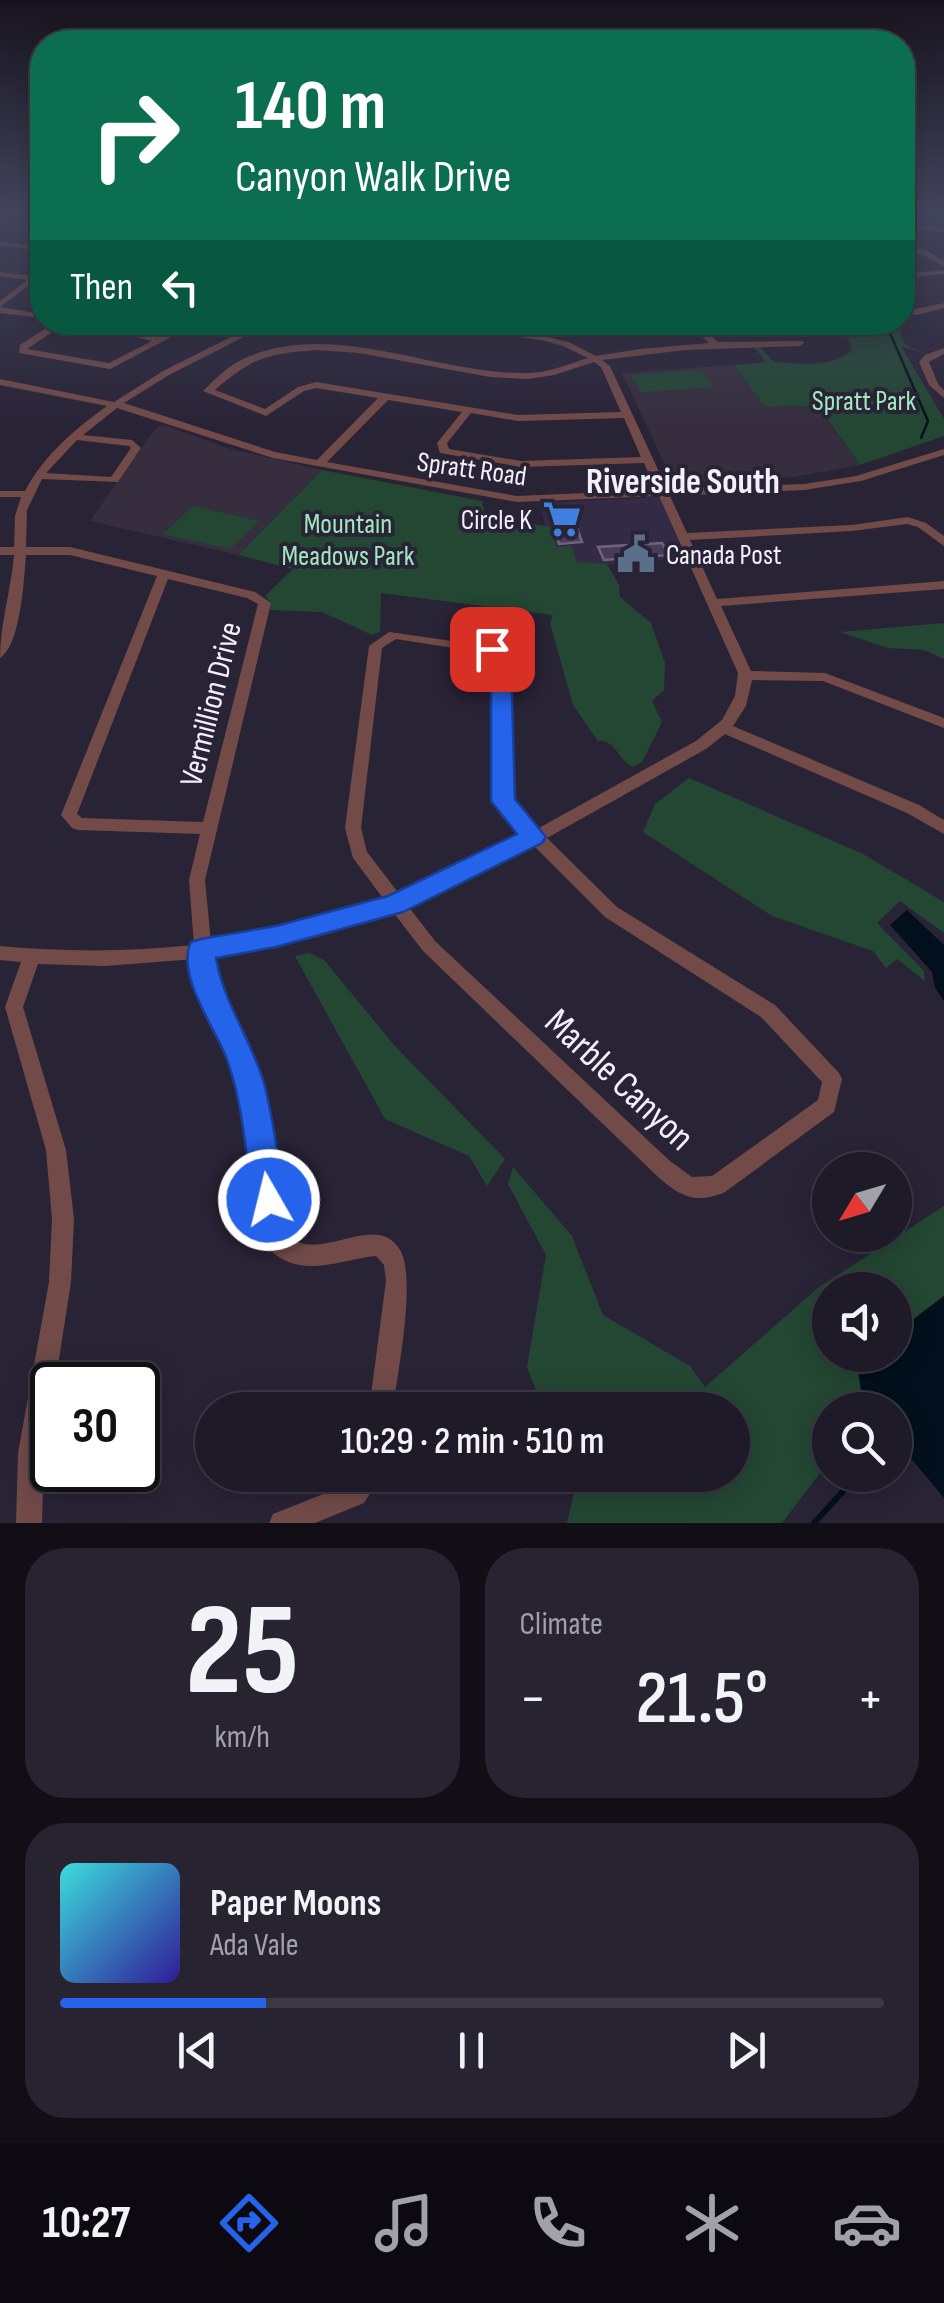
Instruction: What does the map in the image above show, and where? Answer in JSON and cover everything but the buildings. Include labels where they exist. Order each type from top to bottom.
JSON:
[{"type":"street","points":[[0,308],[30,285]]},
{"type":"street","points":[[915,312],[944,306]]},
{"type":"street","points":[[0,308],[30,314]]},
{"type":"street","points":[[42,335],[22,351],[106,366],[120,363],[165,335]]},
{"type":"street","points":[[138,335],[156,339]]},
{"type":"street","points":[[0,654],[20,552],[20,515],[28,494],[54,454],[119,404],[197,353],[239,335]]},
{"type":"street","points":[[0,952],[32,957],[201,950],[276,936],[394,904],[534,837],[724,728],[743,698],[745,675],[609,372],[596,358],[558,341],[514,335]]},
{"type":"street","points":[[706,335],[716,346]]},
{"type":"street","points":[[629,415],[554,419],[311,386],[266,413],[208,391],[233,368],[290,346],[525,376],[596,358],[716,346],[800,343]]},
{"type":"street","points":[[944,352],[928,356],[924,362],[934,386],[944,395]]},
{"type":"street","name":"Spratt Road","points":[[0,382],[119,404],[250,449],[517,500],[838,483],[944,452]]},
{"type":"street","points":[[319,464],[386,396]]},
{"type":"street","points":[[469,410],[442,443],[444,450],[521,464],[647,460]]},
{"type":"street","points":[[40,476],[114,480],[136,448],[132,443],[75,438]]},
{"type":"street","points":[[0,494],[28,494]]},
{"type":"street","points":[[682,537],[852,528],[903,520],[916,522],[944,542]]},
{"type":"street","name":"Vermillion Drive","points":[[0,551],[70,551],[251,595],[265,603],[197,880],[201,950],[208,994],[238,1051],[250,1086],[277,1240],[284,1250],[299,1257],[377,1245],[389,1250],[396,1263],[382,1392]]},
{"type":"street","points":[[164,574],[69,815],[78,824],[210,828]]},
{"type":"street","points":[[713,603],[944,585]]},
{"type":"street","points":[[394,904],[359,854],[353,828],[376,646],[383,639],[401,635],[497,651],[501,660],[503,801],[534,837]]},
{"type":"street","points":[[745,675],[826,677],[944,722]]},
{"type":"street","points":[[724,728],[913,809],[944,828]]},
{"type":"street","name":"Marble Canyon","points":[[394,904],[443,960],[663,1168],[688,1187],[704,1190],[718,1185],[826,1105],[832,1079],[779,1019],[611,912],[534,837]]},
{"type":"street","points":[[29,1523],[31,1454],[60,1282],[63,1219],[56,1150],[15,1014],[32,957]]},
{"type":"street","points":[[282,1523],[357,1492]]},
{"type":"shaded area","points":[[734,365],[765,407],[817,406],[860,465],[794,477],[674,484],[622,373]]},
{"type":"shaded area","points":[[164,425],[227,448],[322,470],[238,555],[90,521],[155,429]]},
{"type":"shaded area","points":[[660,497],[685,557],[583,568],[552,549],[539,503]]},
{"type":"green space","name":"Spratt Park","points":[[846,335],[901,335],[906,345],[926,354],[901,346],[944,419],[944,436],[860,465],[818,406],[765,407],[734,365],[766,362],[754,347],[759,346],[774,362],[794,363],[835,360],[852,350]]},
{"type":"green space","points":[[702,370],[714,387],[642,392],[631,375]]},
{"type":"green space","name":"Mountain Meadows Park","points":[[322,470],[482,501],[485,515],[551,527],[556,547],[571,546],[577,562],[607,564],[619,585],[620,597],[651,623],[665,663],[664,690],[652,701],[662,722],[642,762],[633,767],[609,743],[598,741],[573,705],[550,623],[553,615],[381,593],[380,632],[372,635],[322,612],[270,610],[271,602],[265,596],[293,569],[238,555]]},
{"type":"green space","points":[[193,506],[259,521],[230,549],[163,534]]},
{"type":"green space","points":[[944,623],[944,659],[924,650],[888,648],[840,632]]},
{"type":"green space","points":[[689,778],[863,854],[944,902],[944,933],[900,901],[877,923],[924,971],[925,981],[897,959],[886,968],[873,951],[772,916],[643,832],[655,804]]},
{"type":"green space","points":[[309,953],[324,960],[394,1045],[505,1159],[487,1186],[469,1156],[385,1119],[295,956]]},
{"type":"green space","points":[[513,1167],[572,1236],[603,1315],[690,1366],[705,1387],[812,1293],[812,1372],[858,1372],[861,1392],[812,1392],[812,1484],[782,1523],[567,1523],[574,1492],[750,1492],[750,1392],[537,1392],[527,1367],[546,1255],[508,1184]]},
{"type":"green space","points":[[944,1206],[944,1296],[912,1320],[912,1272],[842,1272],[873,1252],[912,1252],[912,1227]]},
{"type":"water","points":[[907,910],[944,945],[944,1001],[935,988],[932,972],[890,925]]},
{"type":"water","points":[[944,1296],[944,1498],[912,1459],[912,1392],[861,1392],[858,1372],[912,1372],[912,1320]]},
{"type":"waterway","points":[[891,335],[928,421],[921,438]]},
{"type":"waterway","points":[[814,1523],[842,1492]]},
{"type":"place","name":"Circle K","points":[[562,519]]},
{"type":"place","name":"Canada Post","points":[[636,554]]},
{"type":"district","name":"Riverside South","points":[[683,481]]},
{"type":"route","points":[[269,1200],[250,1086],[238,1051],[208,994],[201,950],[360,916],[425,892],[534,837],[503,801],[501,660],[492,649]]}]
